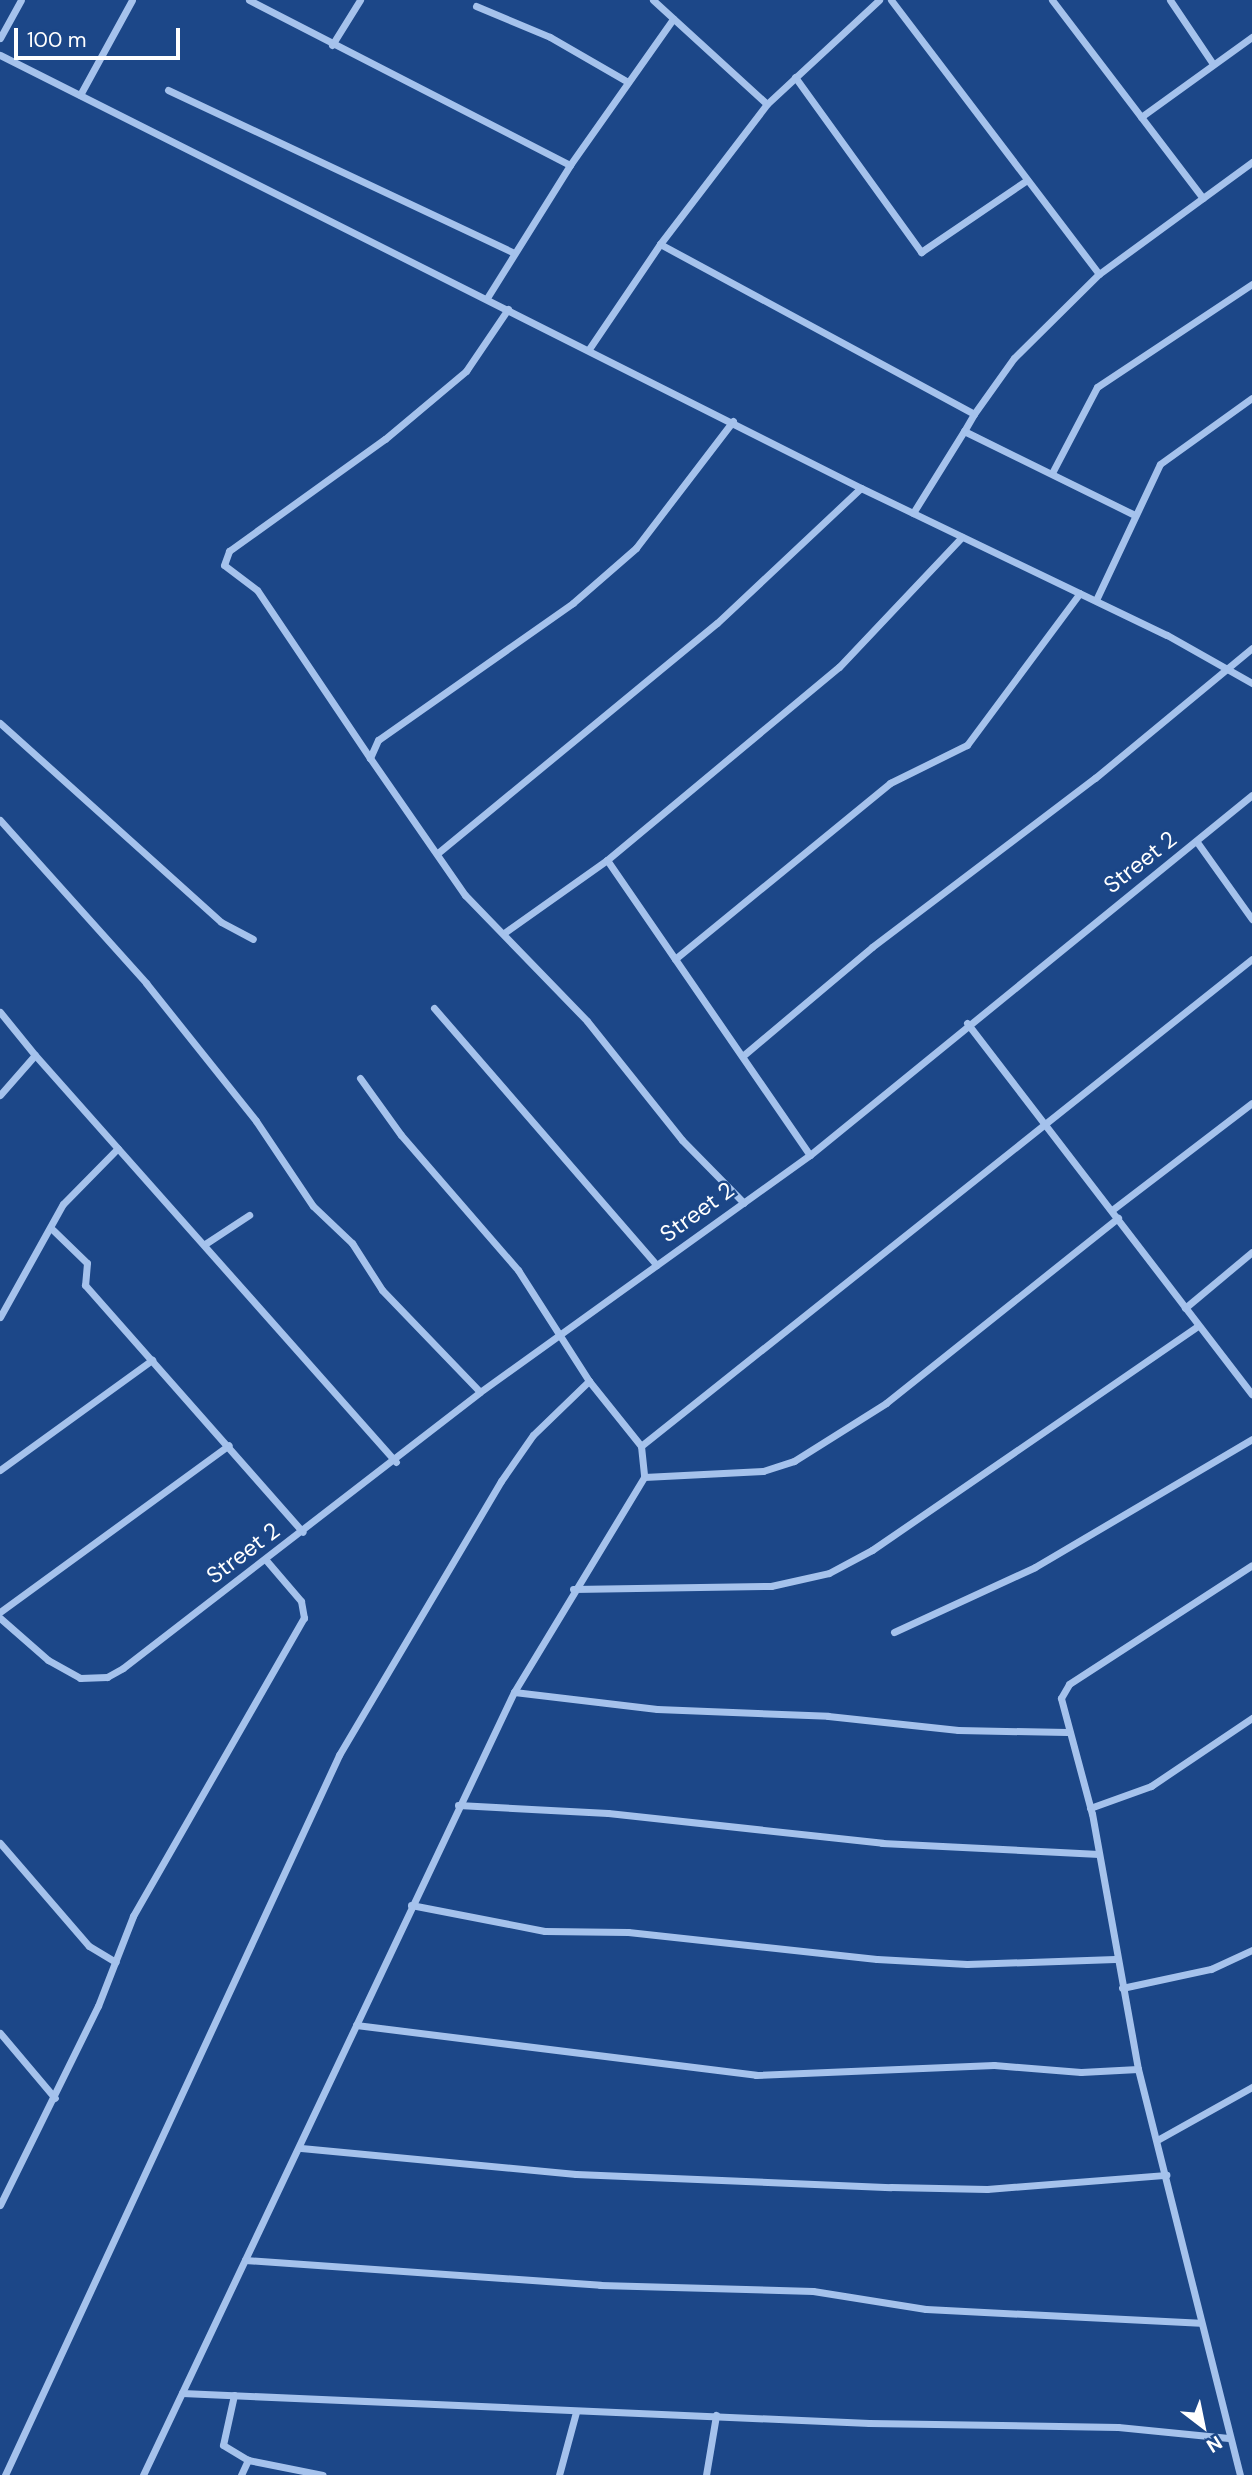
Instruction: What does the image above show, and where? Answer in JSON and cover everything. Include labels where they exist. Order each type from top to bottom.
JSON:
[{"type":"street","points":[[0,38],[21,0]]},
{"type":"street","points":[[80,95],[132,0]]},
{"type":"street","points":[[249,0],[332,45],[569,164]]},
{"type":"street","points":[[332,45],[360,0]]},
{"type":"street","points":[[653,0],[767,104]]},
{"type":"street","points":[[589,349],[660,244],[767,104],[879,0]]},
{"type":"street","points":[[891,0],[1099,274]]},
{"type":"street","points":[[1052,0],[1203,198]]},
{"type":"street","points":[[1170,0],[1213,64]]},
{"type":"street","points":[[476,6],[550,37],[628,82]]},
{"type":"street","points":[[487,298],[512,252],[569,164],[673,19]]},
{"type":"street","points":[[1141,117],[1252,37]]},
{"type":"street","points":[[0,55],[733,421],[861,488],[1096,600],[1252,683]]},
{"type":"street","points":[[795,77],[921,253],[1027,180]]},
{"type":"street","points":[[168,90],[512,252]]},
{"type":"street","points":[[913,513],[974,414],[1014,358],[1099,274],[1252,162]]},
{"type":"street","points":[[660,244],[974,414]]},
{"type":"street","points":[[1052,473],[1097,387],[1252,284]]},
{"type":"street","points":[[508,309],[466,372],[385,439],[229,551],[224,565],[257,590],[353,741],[370,758],[395,800],[439,852],[465,895],[587,1021],[682,1140],[744,1203]]},
{"type":"street","points":[[1096,600],[1133,514],[1160,464],[1252,398]]},
{"type":"street","points":[[370,758],[378,740],[573,603],[636,548],[733,421]]},
{"type":"street","points":[[964,431],[1133,514]]},
{"type":"street","points":[[439,852],[717,623],[861,488]]},
{"type":"street","points":[[504,933],[607,860],[839,667],[918,590],[962,537]]},
{"type":"street","points":[[675,959],[890,783],[967,745],[1080,593]]},
{"type":"street","points":[[746,1054],[872,947],[1095,778],[1252,648]]},
{"type":"street","points":[[0,723],[221,922],[253,939]]},
{"type":"street","name":"Street 2","points":[[0,1618],[48,1660],[92,1680],[107,1677],[152,1647],[396,1462],[480,1392],[810,1155],[967,1023],[1252,795]]},
{"type":"street","points":[[0,820],[145,983],[256,1121],[304,1196],[352,1243],[382,1290],[480,1392]]},
{"type":"street","points":[[1196,842],[1252,919]]},
{"type":"street","points":[[607,860],[675,959],[746,1054],[810,1155]]},
{"type":"street","points":[[641,1446],[1043,1120],[1252,959]]},
{"type":"street","points":[[434,1009],[657,1265]]},
{"type":"street","points":[[0,1012],[35,1055],[396,1462]]},
{"type":"street","points":[[967,1023],[1252,1393]]},
{"type":"street","points":[[0,1095],[35,1055]]},
{"type":"street","points":[[143,2475],[301,2148],[411,1905],[514,1692],[573,1588],[644,1477],[641,1446],[589,1381],[561,1333],[518,1270],[401,1135],[360,1078]]},
{"type":"street","points":[[1112,1210],[1252,1103]]},
{"type":"street","points":[[0,1317],[53,1230],[63,1204],[118,1148]]},
{"type":"street","points":[[205,1244],[249,1215]]},
{"type":"street","points":[[644,1477],[764,1471],[794,1461],[894,1397],[1118,1218]]},
{"type":"street","points":[[53,1230],[87,1263],[85,1284],[229,1444],[303,1532]]},
{"type":"street","points":[[1185,1308],[1252,1252]]},
{"type":"street","points":[[573,1588],[771,1587],[829,1573],[901,1531],[1198,1326]]},
{"type":"street","points":[[0,1470],[152,1360]]},
{"type":"street","points":[[5,2475],[339,1755],[501,1480],[533,1435],[589,1381]]},
{"type":"street","points":[[894,1632],[1035,1567],[1252,1439]]},
{"type":"street","points":[[0,1612],[229,1444]]},
{"type":"street","points":[[0,2205],[55,2098],[134,1916],[236,1728],[304,1618],[301,1601],[266,1560]]},
{"type":"street","points":[[1240,2475],[1228,2438],[1200,2322],[1159,2139],[1138,2069],[1115,1959],[1090,1808],[1067,1732],[1061,1698],[1069,1684],[1252,1565]]},
{"type":"street","points":[[514,1692],[657,1709],[828,1716],[958,1730],[1067,1732]]},
{"type":"street","points":[[1090,1808],[1151,1786],[1252,1718]]},
{"type":"street","points":[[458,1805],[608,1813],[882,1843],[1099,1854]]},
{"type":"street","points":[[0,1843],[71,1928],[116,1962]]},
{"type":"street","points":[[411,1905],[545,1931],[640,1933],[877,1959],[967,1964],[1115,1959]]},
{"type":"street","points":[[1122,1988],[1211,1969],[1252,1950]]},
{"type":"street","points":[[356,2025],[756,2075],[994,2065],[1080,2072],[1138,2069]]},
{"type":"street","points":[[0,2033],[55,2098]]},
{"type":"street","points":[[1159,2139],[1252,2087]]},
{"type":"street","points":[[301,2148],[576,2174],[891,2187],[987,2189],[1166,2175]]},
{"type":"street","points":[[245,2260],[600,2285],[813,2291],[926,2309],[1200,2322]]},
{"type":"street","points":[[181,2393],[406,2399],[576,2412],[1118,2427],[1228,2438]]},
{"type":"street","points":[[234,2396],[223,2445],[248,2459],[323,2475]]},
{"type":"street","points":[[558,2475],[576,2412]]},
{"type":"street","points":[[706,2475],[716,2415]]},
{"type":"street","points":[[241,2475],[248,2459]]}]
